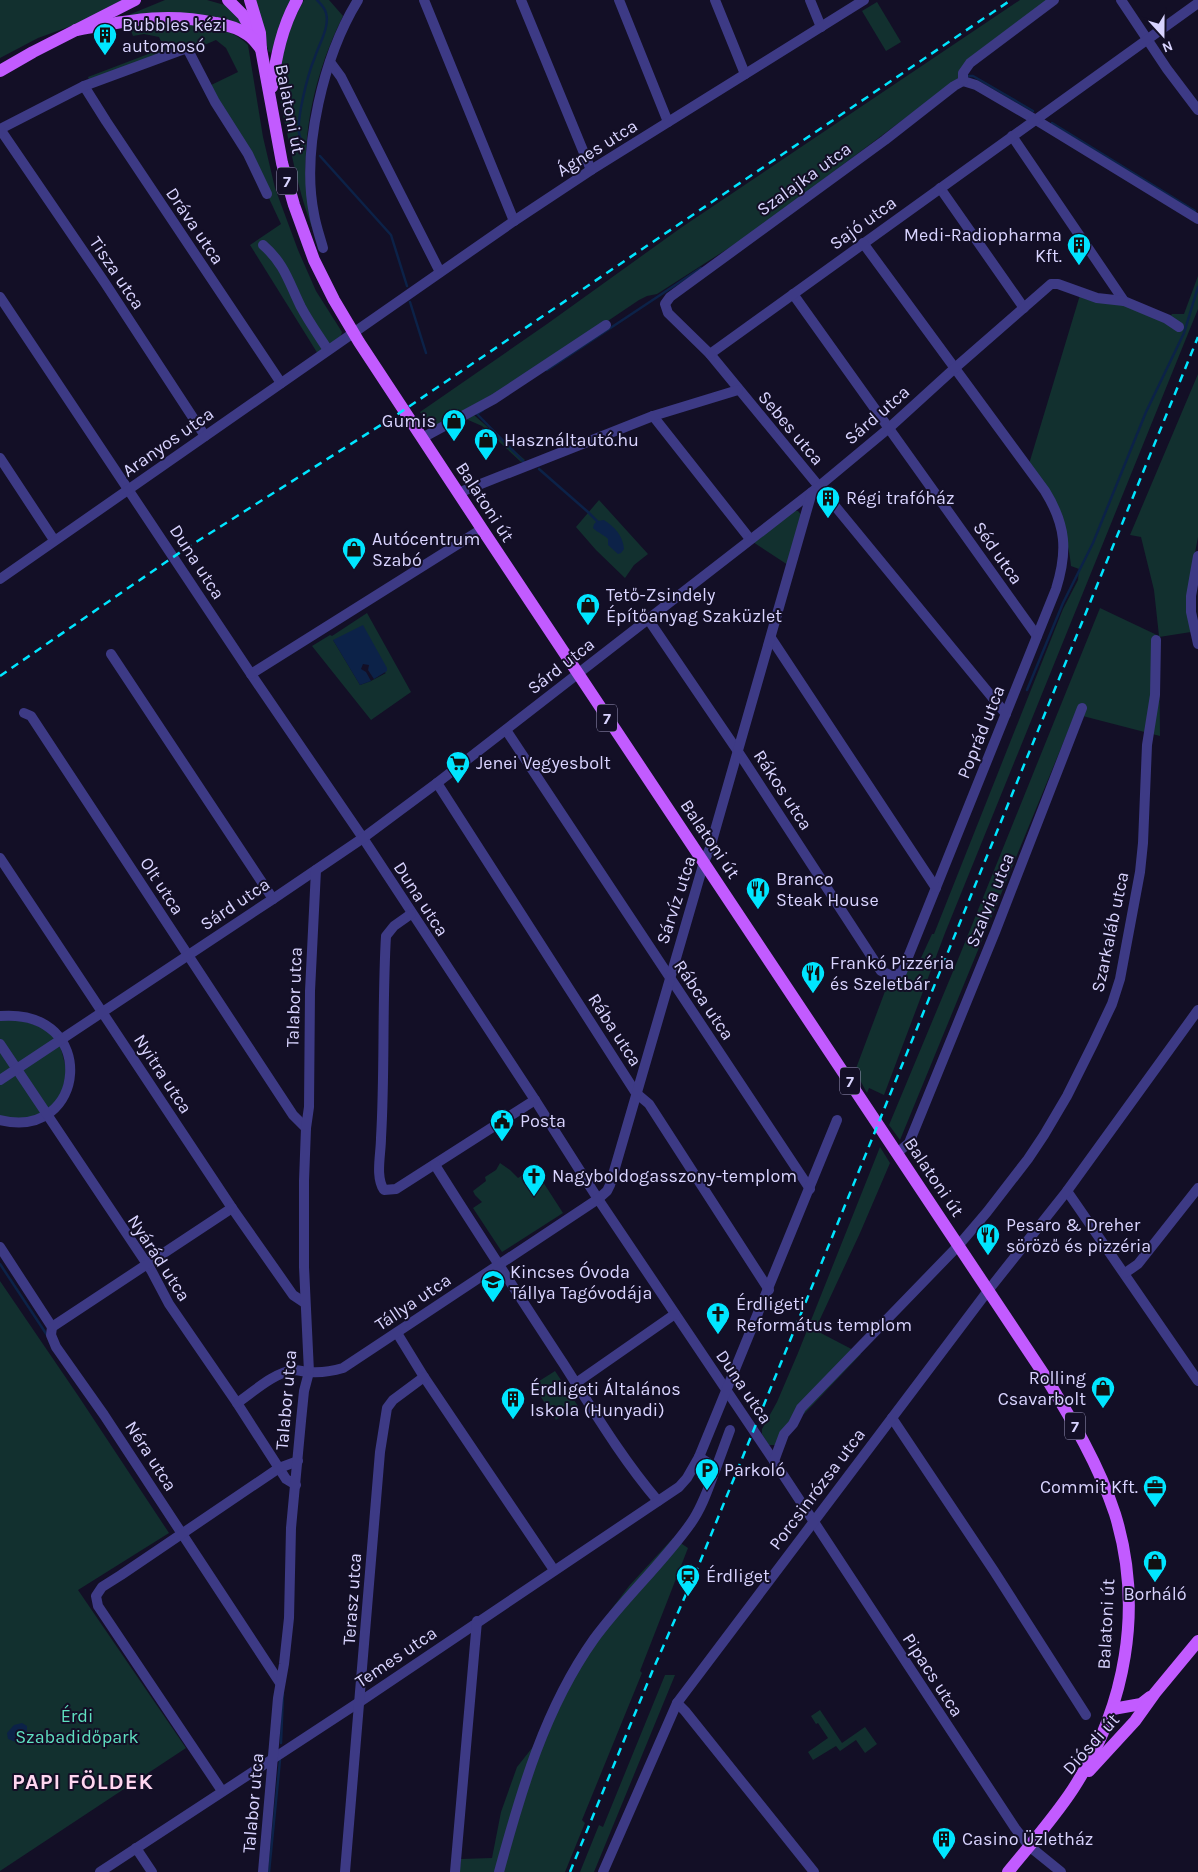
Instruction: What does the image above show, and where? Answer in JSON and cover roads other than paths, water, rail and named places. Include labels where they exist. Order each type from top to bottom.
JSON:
[{"type":"main road","points":[[0,71],[76,30],[132,2],[141,0]]},
{"type":"main road","name":"7","points":[[228,0],[243,15],[261,49]]},
{"type":"main road","name":"Balatoni út","points":[[250,0],[260,33],[261,49],[282,163],[314,260],[334,300],[482,529],[897,1153],[987,1292],[1045,1376],[1089,1451],[1115,1514],[1122,1546],[1129,1598],[1126,1652],[1113,1709],[1102,1737],[1073,1790],[1008,1872]]},
{"type":"main road","points":[[270,99],[277,53],[284,30],[297,0]]},
{"type":"main road","points":[[76,30],[164,16],[197,19],[232,26],[251,36],[261,49]]},
{"type":"main road","name":"Diósdi út","points":[[1073,1790],[1135,1721],[1198,1641]]},
{"type":"main road","name":"Diósdi út","points":[[1119,1688],[1122,1699],[1128,1705]]},
{"type":"main road","name":"Diósdi út","points":[[1135,1721],[1125,1724],[1119,1722],[1115,1717],[1113,1709],[1141,1704],[1155,1694]]},
{"type":"street","points":[[324,248],[313,208],[311,158],[316,114],[330,62],[343,28],[358,0]]},
{"type":"street","points":[[424,0],[514,221]]},
{"type":"street","points":[[521,0],[591,170]]},
{"type":"street","points":[[619,0],[668,122]]},
{"type":"street","points":[[715,0],[745,74]]},
{"type":"street","points":[[810,0],[822,27]]},
{"type":"street","name":"Ágnes utca","points":[[354,333],[514,221],[591,170],[864,0]]},
{"type":"street","name":"Szalajka utca","points":[[665,304],[670,297],[885,140],[963,78],[966,67],[970,63],[1054,0]]},
{"type":"street","points":[[1120,0],[1198,110]]},
{"type":"street","name":"Sajó utca","points":[[710,354],[1198,3]]},
{"type":"street","points":[[0,129],[84,86],[187,48],[214,102],[248,154],[267,194]]},
{"type":"street","points":[[330,62],[341,77],[440,272]]},
{"type":"street","points":[[963,78],[1036,120],[1198,219]]},
{"type":"street","name":"Dráva utca","points":[[84,86],[281,383]]},
{"type":"street","name":"Tisza utca","points":[[0,129],[110,291],[205,436]]},
{"type":"street","points":[[1012,136],[1124,302],[1167,319],[1179,327]]},
{"type":"street","points":[[940,188],[1024,308]]},
{"type":"street","name":"Poprád utca","points":[[863,243],[956,367],[1045,491],[1059,519],[1063,534],[1064,553],[1056,589],[906,966],[902,972],[893,976]]},
{"type":"street","points":[[263,245],[285,270],[301,306],[328,350]]},
{"type":"street","name":"Sárd utca","points":[[0,1080],[274,899],[363,838],[437,783],[815,489],[889,428],[956,367],[1054,283],[1097,298],[1124,302]]},
{"type":"street","name":"Séd utca","points":[[793,294],[1037,636]]},
{"type":"street","name":"Duna utca","points":[[0,296],[250,674],[363,838],[411,914],[536,1100],[598,1199],[813,1521]]},
{"type":"street","name":"Sebes utca","points":[[665,304],[668,313],[710,354],[815,489],[1006,714]]},
{"type":"street","points":[[422,438],[494,399],[606,325]]},
{"type":"street","name":"Aranyos utca","points":[[0,579],[354,333]]},
{"type":"street","points":[[458,492],[653,416],[738,390]]},
{"type":"street","points":[[653,416],[750,539]]},
{"type":"street","points":[[0,458],[54,540]]},
{"type":"street","name":"Sárvíz utca","points":[[598,1199],[607,1191],[610,1185],[669,977],[710,848],[737,750],[815,489]]},
{"type":"street","points":[[250,674],[482,529]]},
{"type":"street","points":[[1198,556],[1191,596],[1198,644]]},
{"type":"street","name":"Rákos utca","points":[[648,619],[737,750],[881,970],[893,976]]},
{"type":"street","points":[[771,638],[936,888]]},
{"type":"street","name":"Szarkaláb utca","points":[[774,1461],[784,1434],[793,1424],[801,1408],[852,1358],[958,1246],[1022,1167],[1068,1096],[1093,1044],[1114,996],[1126,953],[1140,872],[1147,745],[1155,695],[1156,640]]},
{"type":"street","points":[[112,654],[274,899]]},
{"type":"street","name":"Szalvia utca","points":[[897,1153],[904,1148],[912,1134],[996,932],[1082,708]]},
{"type":"street","name":"Olt utca","points":[[24,713],[31,716],[293,1115],[306,1128]]},
{"type":"street","name":"Rábca utca","points":[[506,730],[810,1188]]},
{"type":"street","name":"Rába utca","points":[[437,783],[636,1093],[648,1104],[769,1290]]},
{"type":"street","name":"Nyitra utca","points":[[0,858],[232,1208],[293,1295],[305,1303]]},
{"type":"street","name":"Talabor utca","points":[[263,1872],[280,1683],[289,1618],[291,1538],[304,1390],[309,1372],[305,1303],[304,1200],[306,1128],[309,1107],[308,1052],[316,870]]},
{"type":"street","points":[[411,914],[394,926],[386,936],[381,1186],[384,1190],[396,1189],[536,1100]]},
{"type":"street","name":"Porcsinrózsa utca","points":[[603,1872],[677,1703],[987,1292],[1067,1192],[1198,1010]]},
{"type":"street","points":[[0,1016],[20,1016],[35,1019],[50,1027],[62,1039],[70,1063],[69,1080],[60,1103],[47,1116],[40,1120],[23,1123],[0,1120]]},
{"type":"street","name":"Nyárád utca","points":[[0,1044],[146,1265],[169,1304],[237,1403],[286,1479],[296,1485]]},
{"type":"street","points":[[727,1391],[838,1120]]},
{"type":"street","points":[[435,1165],[497,1264],[637,1476],[658,1501]]},
{"type":"street","points":[[1125,1273],[1138,1264],[1198,1188]]},
{"type":"street","points":[[1067,1192],[1197,1375]]},
{"type":"street","name":"Tállya utca","points":[[237,1403],[287,1371],[330,1371],[343,1368],[497,1264],[598,1199]]},
{"type":"street","points":[[52,1327],[232,1208]]},
{"type":"street","name":"Néra utca","points":[[0,1247],[52,1327],[51,1335],[56,1348],[104,1415],[280,1683]]},
{"type":"street","points":[[576,1383],[675,1314]]},
{"type":"street","points":[[397,1333],[554,1570]]},
{"type":"street","name":"Terasz utca","points":[[345,1872],[380,1452],[385,1416],[387,1408],[393,1400],[424,1376]]},
{"type":"street","name":"Temes utca","points":[[100,1872],[360,1701],[679,1487],[687,1478],[699,1457],[727,1391]]},
{"type":"street","points":[[892,1418],[994,1571],[1086,1715]]},
{"type":"street","points":[[499,1872],[519,1798],[548,1722],[563,1691],[594,1639],[692,1521],[716,1468],[730,1430]]},
{"type":"street","points":[[699,1457],[716,1468]]},
{"type":"street","points":[[222,1792],[96,1601],[98,1591],[279,1468],[298,1460]]},
{"type":"street","name":"Pipacs utca","points":[[813,1521],[982,1778],[1029,1846],[1061,1872]]},
{"type":"street","points":[[455,1872],[477,1621]]},
{"type":"street","points":[[677,1703],[814,1872]]},
{"type":"street","points":[[136,1848],[152,1872]]},
{"type":"water","points":[[604,520],[620,536],[624,549],[621,553],[618,554],[608,545],[608,539],[593,528],[597,521]]},
{"type":"water","points":[[363,625],[387,671],[374,679],[368,670],[369,665],[363,664],[361,669],[366,672],[371,681],[360,685],[333,640]]},
{"type":"water","points":[[22,1723],[27,1726],[27,1735],[16,1742],[8,1739],[7,1733],[14,1725]]},
{"type":"waterway","points":[[301,139],[299,133],[300,111],[309,74],[327,24],[323,6],[317,0]]},
{"type":"waterway","points":[[966,76],[973,76],[1033,111]]},
{"type":"waterway","points":[[1052,123],[1195,211]]},
{"type":"waterway","points":[[320,156],[391,235],[407,286]]},
{"type":"waterway","points":[[547,370],[701,268]]},
{"type":"waterway","points":[[1027,690],[1063,603],[1093,543],[1146,412],[1184,333],[1198,287]]},
{"type":"waterway","points":[[410,302],[426,353]]},
{"type":"waterway","points":[[483,410],[477,414],[525,463]]},
{"type":"waterway","points":[[539,469],[597,521]]},
{"type":"waterway","points":[[0,1264],[47,1335]]},
{"type":"waterway","points":[[281,1743],[283,1694]]},
{"type":"waterway","points":[[269,1872],[280,1760]]},
{"type":"railway","points":[[0,676],[185,549],[392,418],[1011,0]]},
{"type":"railway","points":[[570,1872],[652,1672],[700,1562],[1198,337]]},
{"type":"place","name":"Bubbles kézi automosó","points":[[105,56]]},
{"type":"place","name":"Medi-Radiopharma Kft.","points":[[1079,266]]},
{"type":"place","name":"Gumis","points":[[454,442]]},
{"type":"place","name":"Használtautó.hu","points":[[486,461]]},
{"type":"place","name":"Régi trafóház","points":[[828,519]]},
{"type":"place","name":"Autócentrum Szabó","points":[[354,570]]},
{"type":"place","name":"Tető-Zsindely Építőanyag Szaküzlet","points":[[588,626]]},
{"type":"place","name":"Jenei Vegyesbolt","points":[[458,784]]},
{"type":"place","name":"Branco Steak House","points":[[758,910]]},
{"type":"place","name":"Frankó Pizzéria és Szeletbár","points":[[813,994]]},
{"type":"place","name":"Posta","points":[[502,1142]]},
{"type":"place","name":"Nagyboldogasszony-templom","points":[[534,1197]]},
{"type":"place","name":"Pesaro & Dreher söröző és pizzéria","points":[[988,1256]]},
{"type":"place","name":"Kincses Óvoda Tállya Tagóvodája","points":[[493,1303]]},
{"type":"place","name":"Érdligeti Református templom","points":[[718,1335]]},
{"type":"place","name":"Rolling Csavarbolt","points":[[1103,1409]]},
{"type":"place","name":"Érdligeti Általános Iskola (Hunyadi)","points":[[513,1420]]},
{"type":"place","name":"Parkoló","points":[[707,1491]]},
{"type":"place","name":"Commit Kft.","points":[[1155,1508]]},
{"type":"place","name":"Borháló","points":[[1155,1583]]},
{"type":"place","name":"Érdliget","points":[[688,1597]]},
{"type":"place","name":"Casino Üzletház","points":[[944,1860]]},
{"type":"district","name":"PAPI FÖLDEK","points":[[83,1781]]},
{"type":"park label","name":"Érdi Szabadidőpark","points":[[77,1726]]}]
